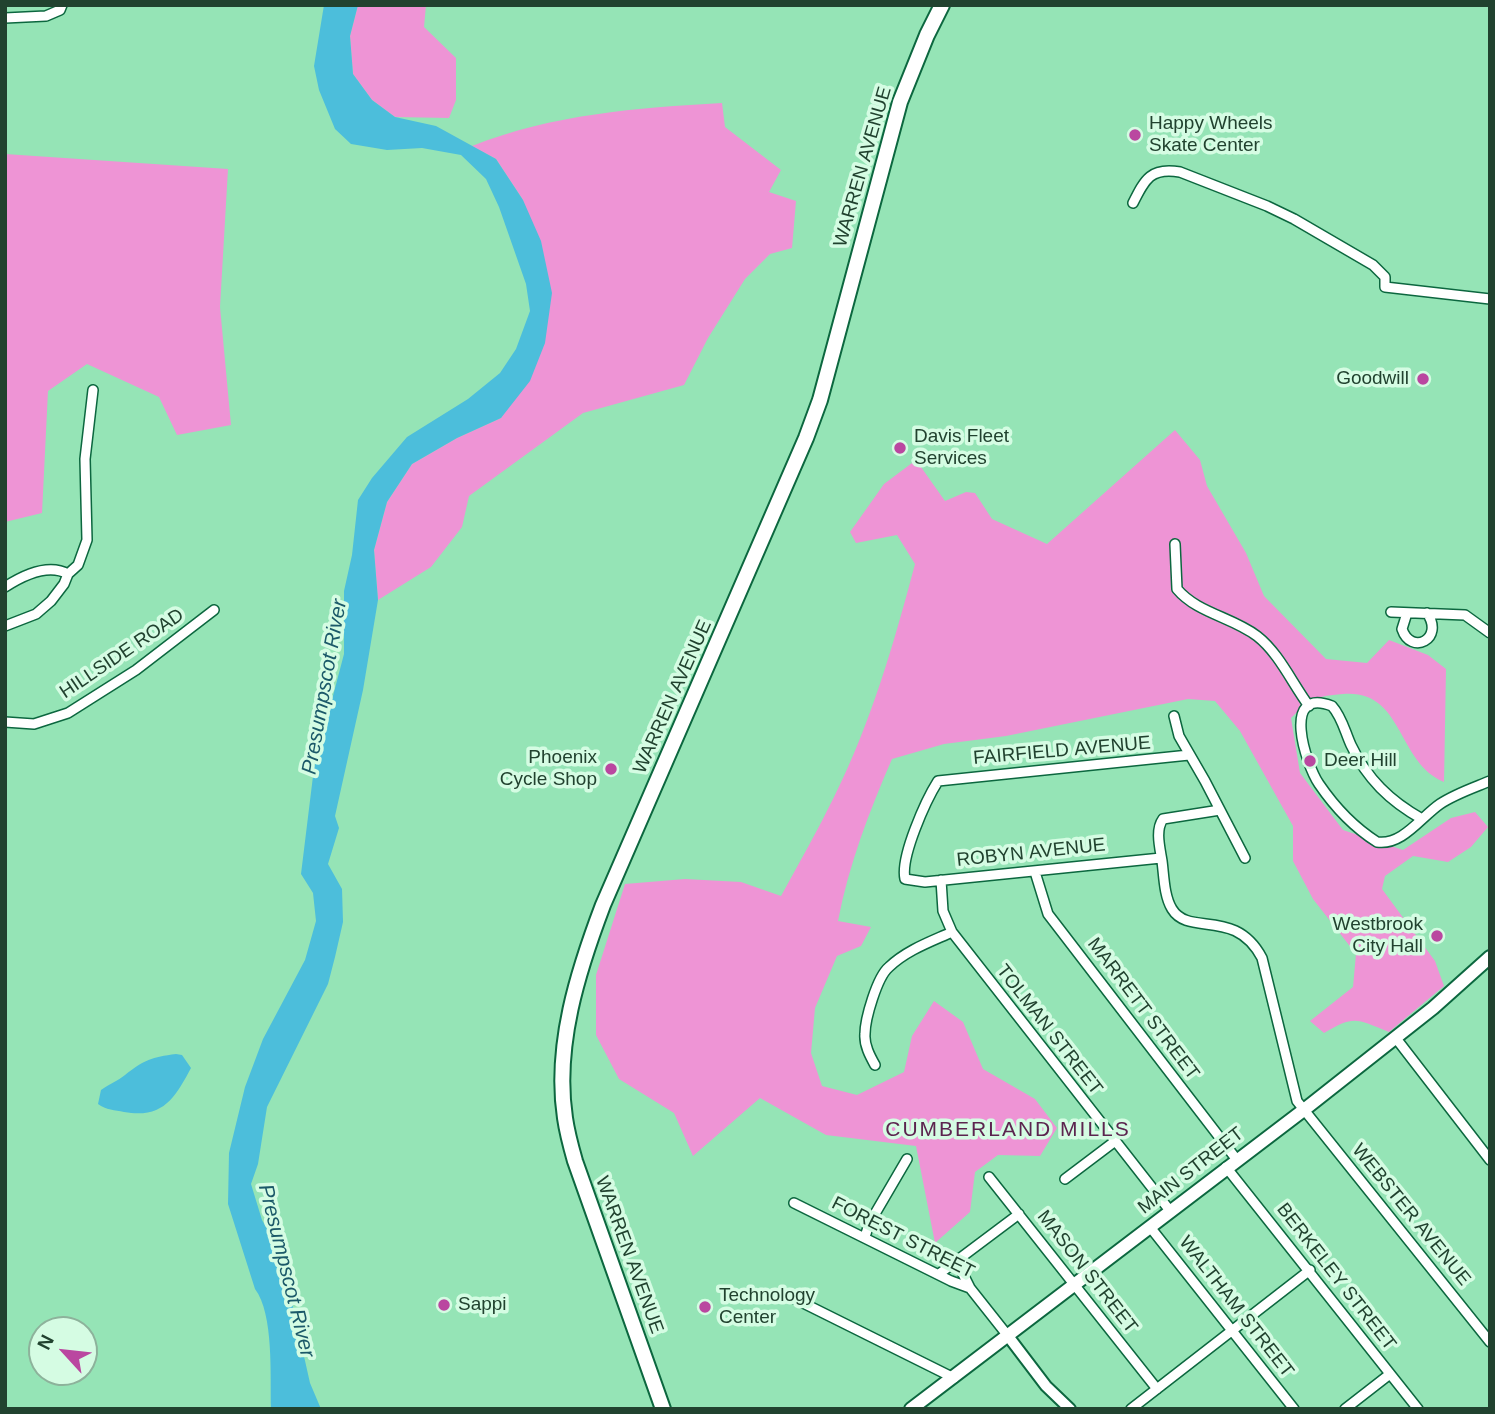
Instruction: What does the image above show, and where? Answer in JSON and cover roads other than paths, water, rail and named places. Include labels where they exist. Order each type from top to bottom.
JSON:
[{"type":"main road","name":"WARREN AVENUE","points":[[663,1409],[575,1161],[563,1097],[567,1030],[577,982],[603,905],[806,438],[820,400],[900,103],[942,5]]},
{"type":"main road","name":"MAIN STREET","points":[[911,1409],[1305,1109],[1433,1008],[1490,957]]},
{"type":"street","points":[[5,18],[46,16],[60,10],[62,5]]},
{"type":"street","points":[[1133,203],[1147,179],[1156,172],[1180,172],[1294,219],[1373,265],[1385,277],[1385,287],[1465,294],[1490,299]]},
{"type":"street","points":[[5,626],[23,620],[47,606],[64,584],[68,574],[78,565],[87,540],[85,459],[93,390]]},
{"type":"street","points":[[1175,544],[1177,589],[1197,606],[1256,635],[1269,648],[1309,706]]},
{"type":"street","points":[[5,587],[32,573],[56,570],[68,574]]},
{"type":"street","name":"HILLSIDE ROAD","points":[[5,722],[34,724],[68,713],[136,670],[214,610]]},
{"type":"street","points":[[1391,612],[1465,615],[1490,633]]},
{"type":"street","points":[[1407,613],[1402,629],[1406,638],[1415,643],[1424,641],[1431,634],[1432,624],[1427,613]]},
{"type":"street","points":[[1422,820],[1403,808],[1371,780],[1361,767],[1341,718],[1332,706],[1324,702],[1309,706],[1300,715],[1307,755],[1318,783],[1339,809],[1377,842],[1392,842],[1422,820],[1452,797],[1490,781]]},
{"type":"street","points":[[1174,716],[1179,736],[1245,858]]},
{"type":"street","name":"FAIRFIELD AVENUE","points":[[905,878],[905,859],[938,780],[1189,755]]},
{"type":"street","points":[[1161,858],[1159,830],[1163,819],[1198,811],[1220,810]]},
{"type":"street","name":"ROBYN AVENUE","points":[[905,878],[913,881],[941,880],[1161,858]]},
{"type":"street","name":"WEBSTER AVENUE","points":[[1161,858],[1168,898],[1175,914],[1199,924],[1232,928],[1246,937],[1259,952],[1295,1096],[1490,1342]]},
{"type":"street","name":"MARRETT STREET","points":[[1035,872],[1043,900],[1053,920],[1232,1164]]},
{"type":"street","points":[[875,1065],[869,1054],[865,1034],[874,995],[886,969],[907,952],[952,932],[943,911],[941,880]]},
{"type":"street","name":"TOLMAN STREET","points":[[952,932],[1171,1212]]},
{"type":"street","points":[[1395,1037],[1490,1160]]},
{"type":"street","points":[[1065,1179],[1114,1142]]},
{"type":"street","points":[[864,1237],[907,1159]]},
{"type":"street","name":"BERKELEY STREET","points":[[1232,1164],[1418,1409]]},
{"type":"street","name":"MASON STREET","points":[[989,1177],[1157,1389]]},
{"type":"street","name":"FOREST STREET","points":[[794,1203],[970,1288],[1046,1386],[1070,1409]]},
{"type":"street","points":[[939,1274],[1018,1214]]},
{"type":"street","name":"WALTHAM STREET","points":[[1150,1227],[1294,1409]]},
{"type":"street","points":[[956,1260],[970,1288]]},
{"type":"street","points":[[1131,1409],[1310,1270]]},
{"type":"street","points":[[787,1295],[954,1378]]},
{"type":"street","points":[[1345,1409],[1390,1374]]},
{"type":"water","points":[[324,5],[358,5],[350,36],[353,74],[372,100],[395,117],[436,126],[496,159],[523,200],[541,241],[552,293],[545,343],[530,381],[501,418],[457,438],[412,464],[387,502],[374,550],[378,600],[363,690],[335,816],[339,828],[328,864],[342,889],[343,922],[328,984],[267,1107],[258,1164],[251,1184],[262,1220],[276,1245],[286,1276],[310,1383],[321,1409],[271,1409],[268,1329],[261,1300],[228,1204],[229,1153],[245,1087],[263,1039],[305,960],[316,921],[313,893],[301,874],[314,768],[344,654],[344,591],[352,555],[358,500],[372,478],[407,437],[468,399],[500,373],[516,349],[530,311],[526,284],[499,207],[486,179],[461,155],[422,148],[387,150],[351,144],[335,129],[319,90],[314,66]]},
{"type":"water","points":[[182,1055],[191,1068],[179,1089],[166,1104],[149,1112],[137,1113],[111,1110],[98,1104],[101,1090],[138,1066],[154,1058]]},
{"type":"place","name":"Happy Wheels Skate Center","points":[[1135,135]]},
{"type":"place","name":"Goodwill","points":[[1423,379]]},
{"type":"place","name":"Davis Fleet Services","points":[[900,448]]},
{"type":"place","name":"Deer Hill","points":[[1310,761]]},
{"type":"place","name":"Phoenix Cycle Shop","points":[[611,769]]},
{"type":"place","name":"Westbrook City Hall","points":[[1437,936]]},
{"type":"place","name":"Sappi","points":[[444,1305]]},
{"type":"place","name":"Technology Center","points":[[705,1307]]},
{"type":"district","name":"CUMBERLAND MILLS","points":[[1008,1130]]},
{"type":"water label","name":"Presumpscot River","points":[[325,687]]},
{"type":"water label","name":"Presumpscot River","points":[[286,1271]]}]
